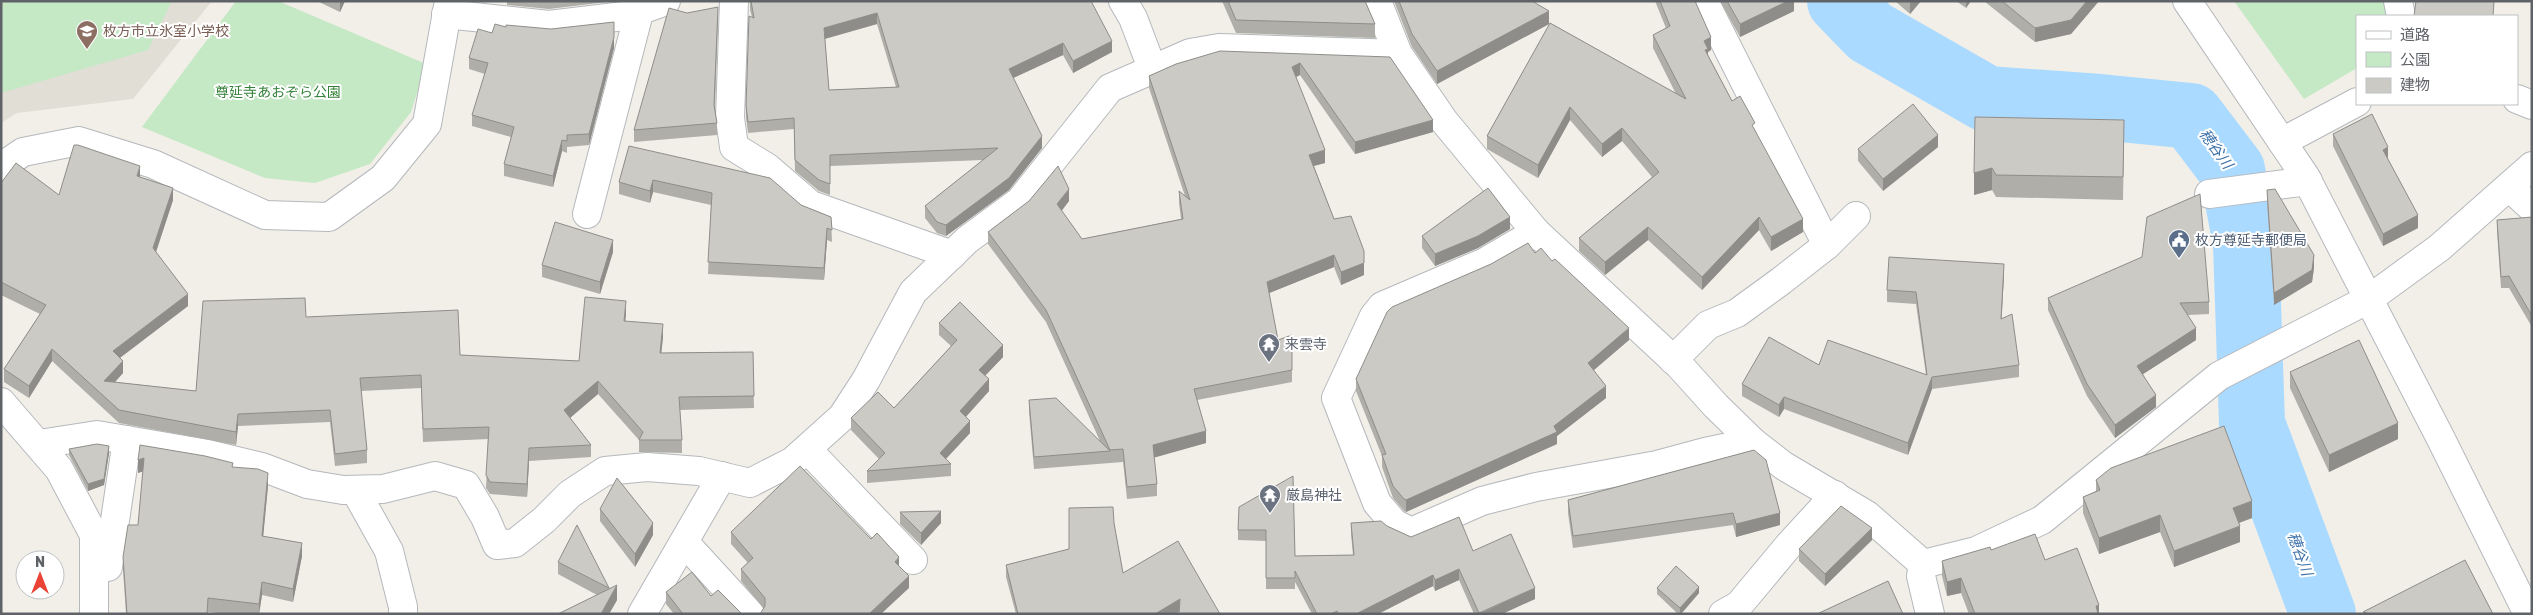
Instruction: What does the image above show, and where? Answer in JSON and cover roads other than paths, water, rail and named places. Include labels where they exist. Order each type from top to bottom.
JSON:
[{"type":"street","points":[[734,1],[730,118],[734,147],[768,168],[811,205],[952,255]]},
{"type":"street","points":[[1123,1],[1133,18],[1152,68]]},
{"type":"street","points":[[1377,1],[1398,54],[1444,121],[1536,232],[1673,360],[1716,406],[1754,442],[1784,466],[1867,515],[1923,564]]},
{"type":"street","points":[[1704,1],[1827,244]]},
{"type":"street","points":[[2187,1],[2308,181],[2528,614]]},
{"type":"street","points":[[2398,1],[2401,15]]},
{"type":"street","points":[[1,167],[22,152],[79,141],[153,164],[265,215],[329,217],[383,178],[427,124],[447,8],[548,25],[624,16],[650,4]]},
{"type":"street","points":[[587,214],[650,4]]},
{"type":"street","points":[[38,444],[97,435],[208,454],[262,467],[307,484],[355,490],[383,489],[435,476],[466,485],[485,517],[497,544],[515,543],[544,520],[570,494],[605,471],[647,467],[699,471],[750,483],[793,461],[842,417],[866,380],[913,292],[967,240],[1020,201],[1110,88],[1190,53],[1219,48],[1398,54]]},
{"type":"street","points":[[2518,99],[2532,104]]},
{"type":"street","points":[[2282,142],[2356,103]]},
{"type":"street","points":[[1923,564],[1976,551],[2042,520],[2219,376],[2369,299],[2439,248],[2532,166]]},
{"type":"street","points":[[2209,194],[2308,181]]},
{"type":"street","points":[[2510,187],[2532,208]]},
{"type":"street","points":[[1673,360],[1708,325],[1737,312],[1827,244],[1856,216]]},
{"type":"street","points":[[1536,232],[1485,262],[1382,306],[1374,316],[1336,398],[1377,503],[1394,523],[1411,532],[1482,501],[1536,488],[1657,465],[1705,452],[1754,442]]},
{"type":"street","points":[[1,402],[59,469],[94,536],[94,603]]},
{"type":"street","points":[[94,603],[106,582],[127,440]]},
{"type":"street","points":[[807,449],[913,560]]},
{"type":"street","points":[[642,614],[722,476]]},
{"type":"street","points":[[355,490],[389,551],[403,607],[403,614]]},
{"type":"street","points":[[1723,614],[1739,605],[1789,544],[1835,495]]},
{"type":"street","points":[[684,542],[750,614]]},
{"type":"street","points":[[1923,564],[1921,576],[1930,614]]},
{"type":"waterway","name":"穂谷川","points":[[1840,1],[1870,32],[1987,99],[2191,116],[2232,170],[2246,243],[2252,424],[2323,614]]},
{"type":"place","name":"枚方市立氷室小学校","points":[[87,50]]},
{"type":"place","name":"枚方尊延寺郵便局","points":[[2179,259]]},
{"type":"place","name":"来雲寺","points":[[1269,363]]},
{"type":"place","name":"厳島神社","points":[[1270,514]]},
{"type":"park label","name":"尊延寺あおぞら公園","points":[[278,92]]}]
